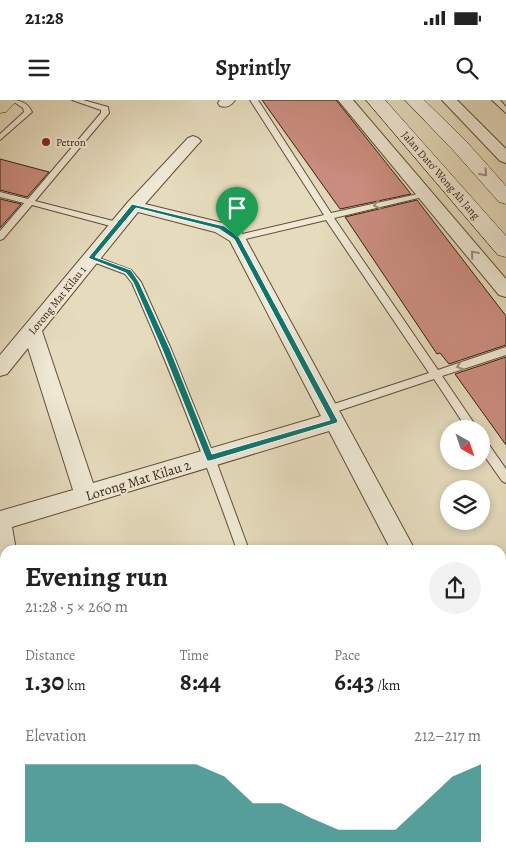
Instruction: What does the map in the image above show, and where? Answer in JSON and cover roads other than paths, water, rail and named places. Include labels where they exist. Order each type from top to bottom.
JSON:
[{"type":"highway","points":[[0,108],[9,100]]},
{"type":"main road","name":"Jalan Dato' Wong Ah Jang","points":[[375,100],[506,250]]},
{"type":"main road","points":[[414,100],[459,145],[506,198]]},
{"type":"street","points":[[345,100],[506,291]]},
{"type":"street","points":[[449,100],[506,158]]},
{"type":"street","points":[[366,124],[392,119]]},
{"type":"street","points":[[459,145],[506,138]]},
{"type":"street","name":"Lorong Mat Kilau 1","points":[[4,359],[32,330],[134,206],[192,141]]},
{"type":"street","points":[[134,206],[221,228],[237,238],[400,545]]},
{"type":"street","points":[[32,330],[86,495]]},
{"type":"street","name":"Lorong Mat Kilau 2","points":[[0,521],[210,458],[332,416]]},
{"type":"street","points":[[0,525],[3,545]]},
{"type":"lane","points":[[0,138],[28,112],[26,107],[15,100]]},
{"type":"lane","points":[[0,237],[105,113],[105,109],[101,106],[76,100]]},
{"type":"lane","points":[[254,100],[329,217],[467,420]]},
{"type":"lane","points":[[496,100],[506,111]]},
{"type":"lane","points":[[0,194],[118,225]]},
{"type":"lane","points":[[237,238],[424,194]]},
{"type":"lane","points":[[91,258],[128,272],[136,282],[166,349],[210,458],[241,545]]},
{"type":"lane","points":[[332,416],[436,374],[506,351]]},
{"type":"lane","points":[[490,455],[506,478]]},
{"type":"place","name":"Petron","points":[[46,142]]}]
